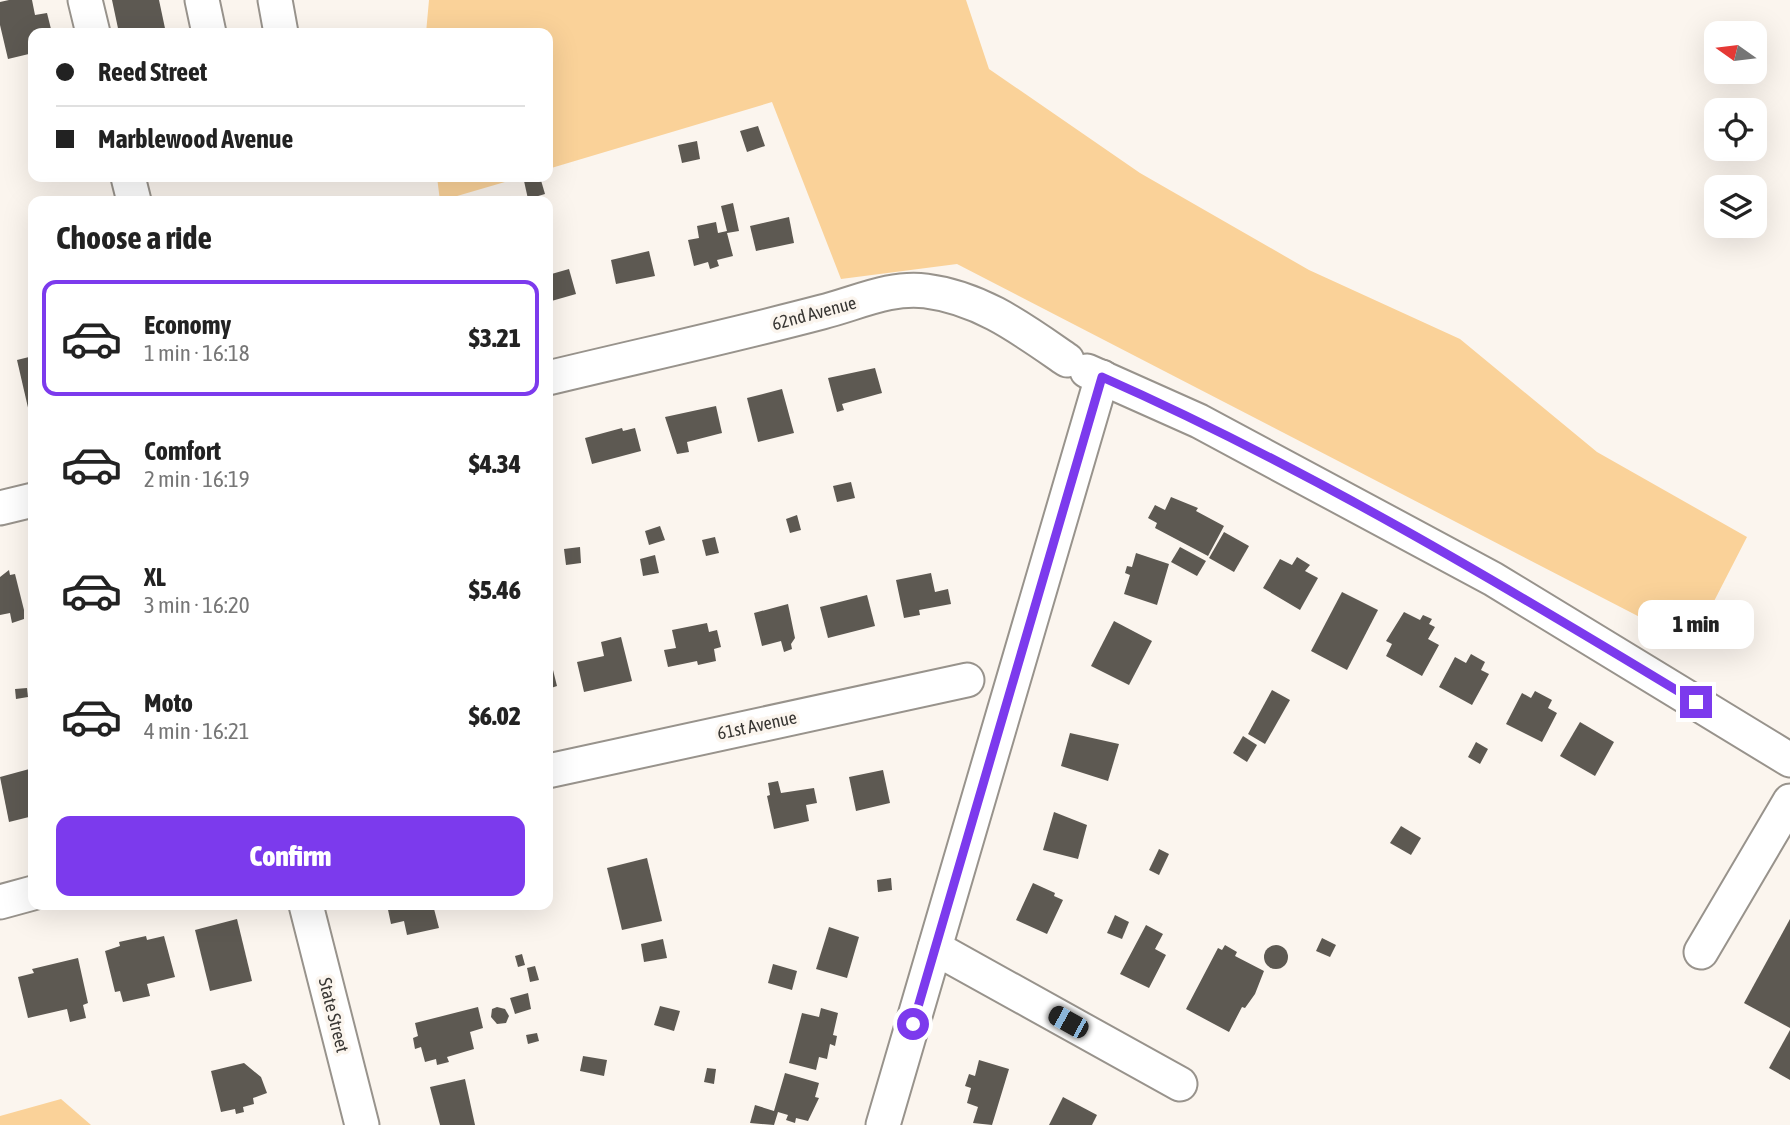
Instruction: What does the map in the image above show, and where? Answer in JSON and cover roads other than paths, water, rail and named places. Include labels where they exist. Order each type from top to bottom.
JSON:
[{"type":"street","points":[[85,0],[92,28]]},
{"type":"street","points":[[202,0],[208,28]]},
{"type":"street","points":[[275,0],[280,28]]},
{"type":"street","name":"62nd Avenue","points":[[553,377],[824,312],[876,296],[922,290],[979,304],[1001,315],[1085,369],[1199,421],[1493,579],[1790,760]]},
{"type":"street","points":[[883,1125],[934,948],[1085,369]]},
{"type":"street","points":[[0,508],[28,501]]},
{"type":"street","name":"61st Avenue","points":[[553,770],[967,680]]},
{"type":"street","points":[[1701,952],[1790,801]]},
{"type":"street","points":[[0,902],[28,894]]},
{"type":"street","name":"State Street","points":[[307,910],[362,1125]]},
{"type":"street","points":[[934,948],[1180,1084]]}]
